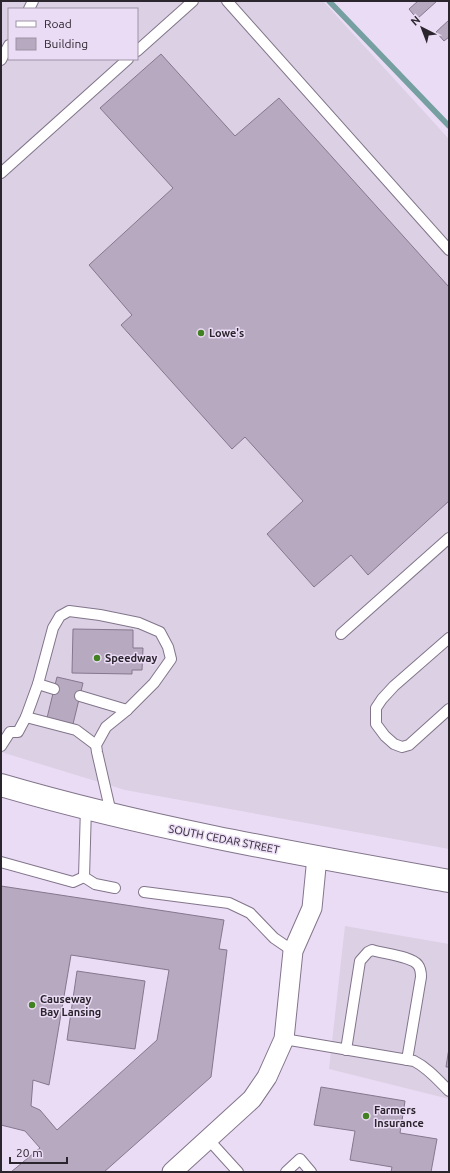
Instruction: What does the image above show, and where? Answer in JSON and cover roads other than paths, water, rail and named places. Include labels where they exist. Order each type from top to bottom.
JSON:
[{"type":"main road","name":"SOUTH CEDAR STREET","points":[[1,785],[168,828],[318,858],[449,881]]},
{"type":"street","points":[[172,1172],[252,1100],[266,1077],[284,1039],[293,951],[312,908],[318,858]]},
{"type":"lane","points":[[138,50],[193,1]]},
{"type":"lane","points":[[227,1],[449,250]]},
{"type":"lane","points":[[1,60],[8,47]]},
{"type":"lane","points":[[1,172],[127,60]]},
{"type":"lane","points":[[341,634],[449,538]]},
{"type":"lane","points":[[1,746],[10,732],[18,732],[26,717],[38,684],[53,628],[60,616],[69,611],[100,615],[139,623],[160,632],[168,647],[171,659],[154,682],[127,710],[106,728],[96,745]]},
{"type":"lane","points":[[449,638],[394,686],[382,699],[376,708],[376,724],[385,736],[394,744],[402,747],[408,745],[449,709]]},
{"type":"lane","points":[[38,684],[54,689]]},
{"type":"lane","points":[[80,696],[127,710]]},
{"type":"lane","points":[[26,717],[76,730],[96,745],[111,814]]},
{"type":"lane","points":[[84,877],[86,808]]},
{"type":"lane","points":[[1,862],[73,882],[84,877]]},
{"type":"lane","points":[[84,877],[95,884],[115,888]]},
{"type":"lane","points":[[144,892],[229,903],[250,913],[274,938],[293,951]]},
{"type":"lane","points":[[346,1050],[360,961],[368,952],[372,950],[412,960],[418,964],[421,970],[407,1060]]},
{"type":"lane","points":[[284,1039],[414,1061],[422,1065],[449,1091]]},
{"type":"lane","points":[[208,1139],[238,1172]]},
{"type":"lane","points":[[286,1172],[300,1160],[311,1172]]},
{"type":"waterway","points":[[329,1],[449,126]]},
{"type":"place","name":"Lowe's","points":[[201,333]]},
{"type":"place","name":"Speedway","points":[[97,658]]},
{"type":"place","name":"Causeway Bay Lansing","points":[[32,1005]]},
{"type":"place","name":"Farmers Insurance","points":[[366,1116]]}]
